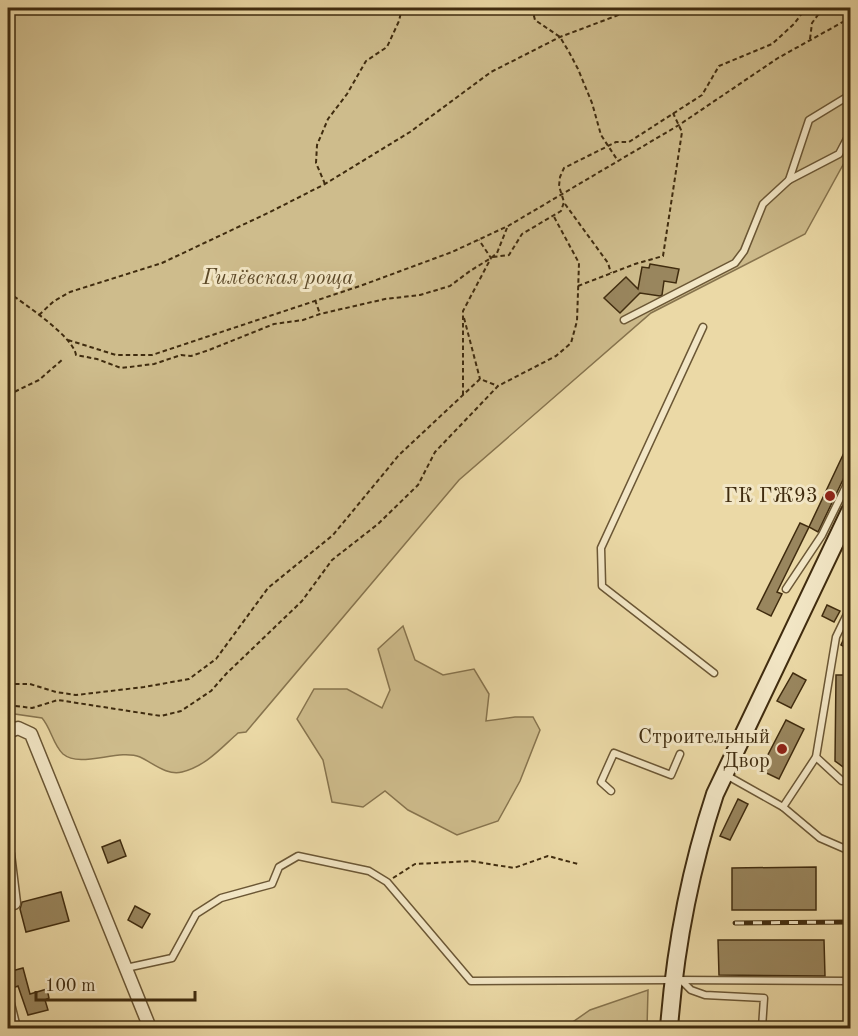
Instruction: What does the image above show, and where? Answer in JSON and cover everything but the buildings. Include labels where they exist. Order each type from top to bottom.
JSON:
[{"type":"street","points":[[669,1029],[677,980],[681,927],[700,846],[724,773],[850,511]]},
{"type":"street","points":[[8,732],[18,728],[31,734],[150,1029]]},
{"type":"street","points":[[8,854],[14,903],[8,903]]},
{"type":"street","points":[[8,1004],[14,1029]]},
{"type":"lane","points":[[789,180],[809,120],[850,95]]},
{"type":"lane","points":[[624,320],[735,263],[744,251],[763,204],[789,180],[839,154],[850,133]]},
{"type":"lane","points":[[703,327],[601,548],[602,586],[714,673]]},
{"type":"lane","points":[[786,589],[822,536],[850,478]]},
{"type":"lane","points":[[783,807],[816,757],[836,637],[850,608]]},
{"type":"lane","points":[[611,791],[601,782],[614,753],[671,775],[680,754]]},
{"type":"lane","points":[[816,757],[842,781],[850,781]]},
{"type":"lane","points":[[724,773],[783,807],[820,838],[850,851]]},
{"type":"lane","points":[[126,968],[172,958],[196,914],[221,898],[272,884],[279,867],[298,856],[369,871],[387,882],[471,981],[850,981]]},
{"type":"lane","points":[[677,980],[691,990],[705,995],[764,998],[762,1029]]},
{"type":"path","points":[[325,184],[316,163],[317,145],[328,119],[347,94],[366,62],[387,48],[402,8]]},
{"type":"path","points":[[532,8],[535,20],[560,37],[578,69],[592,103],[601,135],[618,161]]},
{"type":"path","points":[[39,315],[70,292],[162,263],[325,184],[410,132],[491,72],[560,37],[637,8]]},
{"type":"path","points":[[610,273],[608,263],[561,196],[559,186],[564,168],[616,142],[629,142],[702,95],[719,66],[772,45],[794,24],[806,8]]},
{"type":"path","points":[[810,39],[812,23],[822,8]]},
{"type":"path","points":[[68,340],[116,355],[152,355],[432,259],[508,226],[561,196],[679,125],[810,39],[850,18]]},
{"type":"path","points":[[578,286],[663,256],[682,132],[673,113]]},
{"type":"path","points":[[491,258],[509,255],[522,234],[561,211],[564,202]]},
{"type":"path","points":[[8,705],[32,708],[58,700],[161,716],[181,711],[211,691],[302,601],[332,560],[378,524],[418,485],[435,452],[498,386],[556,356],[571,343],[577,321],[579,262],[553,215]]},
{"type":"path","points":[[8,292],[68,340],[75,347],[76,355],[97,359],[121,368],[154,364],[181,355],[191,356],[274,324],[303,320],[385,299],[420,295],[450,286],[497,253],[508,226]]},
{"type":"path","points":[[478,240],[491,258]]},
{"type":"path","points":[[464,395],[462,311],[491,258]]},
{"type":"path","points":[[315,300],[320,314]]},
{"type":"path","points":[[462,311],[480,379]]},
{"type":"path","points":[[8,395],[39,380],[63,359]]},
{"type":"path","points":[[480,379],[498,386]]},
{"type":"path","points":[[8,686],[30,684],[76,695],[189,679],[216,659],[268,588],[333,535],[399,455],[480,379]]},
{"type":"path","points":[[387,882],[415,864],[471,861],[514,868],[548,856],[578,864]]},
{"type":"green space","name":"Гилёвская роща","points":[[8,8],[850,8],[850,152],[805,234],[651,313],[459,480],[246,732],[238,733],[206,761],[182,772],[166,771],[140,757],[131,755],[80,760],[63,754],[42,718],[8,713]]},
{"type":"green space","points":[[403,626],[415,660],[443,675],[474,669],[489,694],[486,721],[533,717],[540,730],[520,781],[498,821],[457,835],[408,810],[385,791],[363,807],[332,802],[323,760],[297,719],[314,689],[347,689],[382,708],[390,690],[378,649]]},
{"type":"green space","points":[[648,990],[647,1028],[564,1028],[590,1010]]},
{"type":"railway","points":[[735,923],[850,922]]},
{"type":"place","name":"ГК ГЖ93","points":[[830,496]]},
{"type":"place","name":"Строительный Двор","points":[[782,749]]}]
